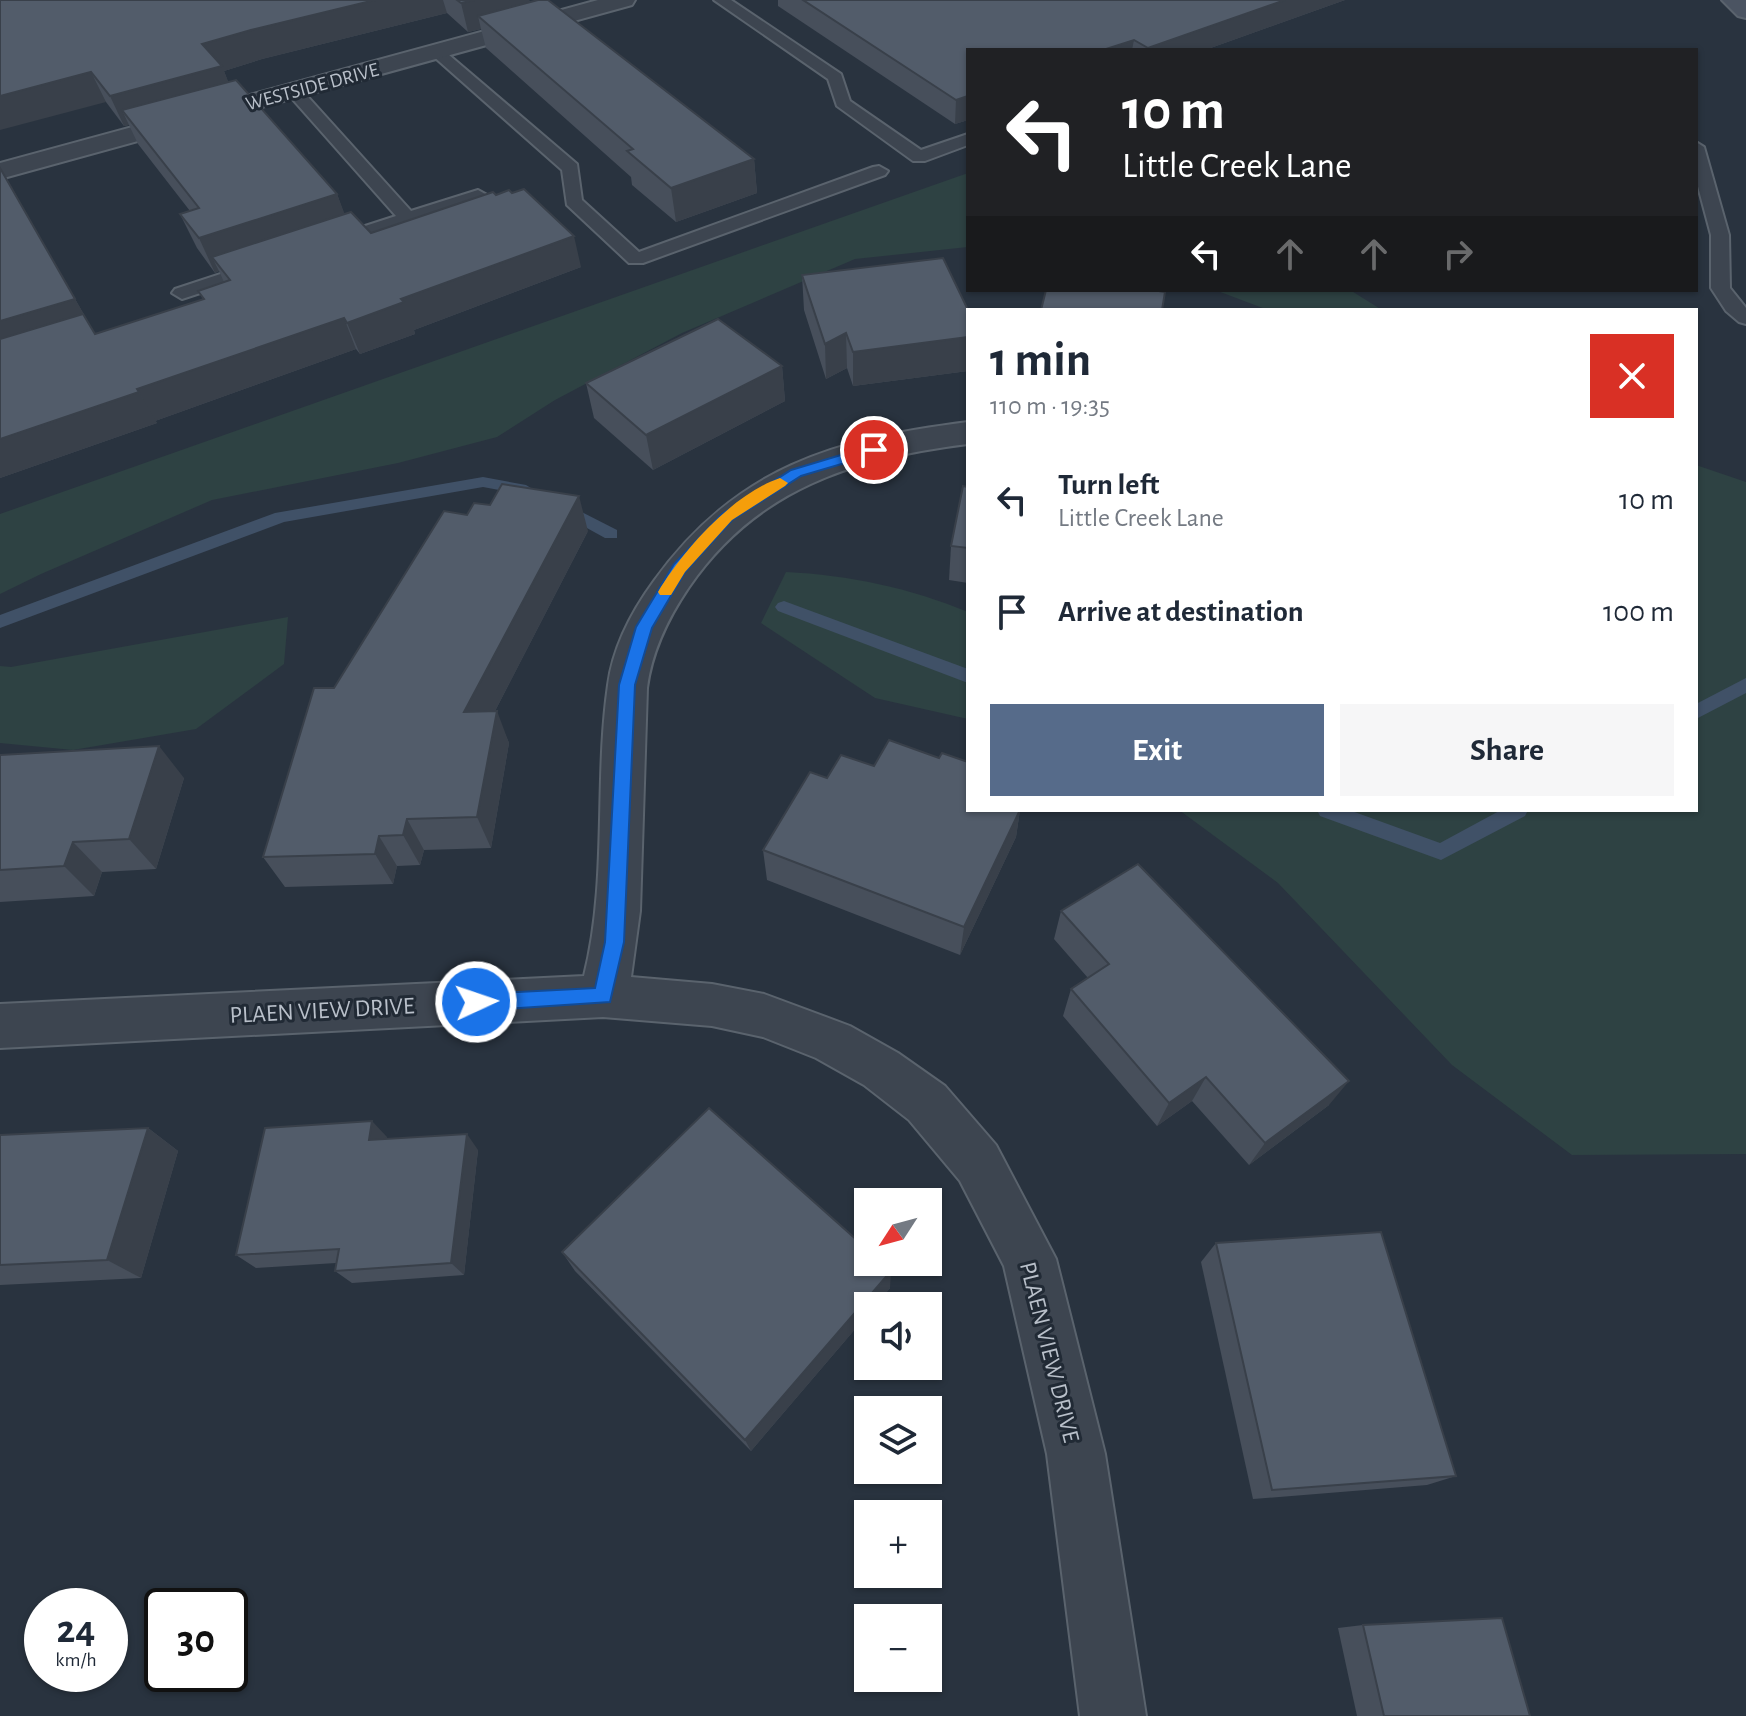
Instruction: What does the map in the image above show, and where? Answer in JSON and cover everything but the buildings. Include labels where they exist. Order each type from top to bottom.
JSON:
[{"type":"main road","points":[[1733,0],[1746,11]]},
{"type":"street","name":"WESTSIDE DRIVE","points":[[0,171],[624,0]]},
{"type":"street","points":[[603,996],[614,942],[627,685],[644,627],[680,568],[727,517],[796,473],[925,437],[966,433]]},
{"type":"street","name":"PLAEN VIEW DRIVE","points":[[0,1026],[603,996],[712,1005],[764,1016],[833,1042],[881,1069],[927,1103],[978,1163],[1029,1259],[1076,1454],[1113,1716]]},
{"type":"lane","points":[[721,0],[835,77],[843,103],[919,157],[966,140]]},
{"type":"lane","points":[[437,52],[571,168],[573,201],[636,259],[879,171]]},
{"type":"lane","points":[[294,91],[408,218]]},
{"type":"lane","points":[[1698,154],[1720,235],[1722,250],[1717,276],[1722,294],[1746,318]]},
{"type":"lane","points":[[318,248],[478,195]]},
{"type":"lane","points":[[182,293],[272,263]]},
{"type":"green space","points":[[966,174],[966,247],[855,259],[682,333],[555,400],[497,437],[398,463],[212,500],[0,594],[0,514]]},
{"type":"green space","points":[[1220,292],[1353,292],[1379,308],[1263,308]]},
{"type":"green space","points":[[1698,466],[1746,482],[1746,1154],[1572,1155],[1452,1065],[1278,883],[1182,812],[1698,812]]},
{"type":"green space","points":[[786,572],[879,584],[966,611],[966,719],[875,698],[761,623]]},
{"type":"green space","points":[[288,617],[284,664],[196,729],[73,750],[0,743],[0,666],[11,667]]},
{"type":"waterway","points":[[0,622],[281,517],[483,482],[526,490]]},
{"type":"waterway","points":[[562,507],[611,534]]},
{"type":"waterway","points":[[784,607],[966,675]]},
{"type":"waterway","points":[[1698,711],[1746,685]]},
{"type":"waterway","points":[[1332,812],[1441,852],[1514,812]]},
{"type":"slow traffic","points":[[666,592],[680,568],[727,517],[780,483]]},
{"type":"route","points":[[476,1002],[603,996],[614,942],[627,685],[644,627],[680,568],[727,517],[796,473],[874,450]]}]
